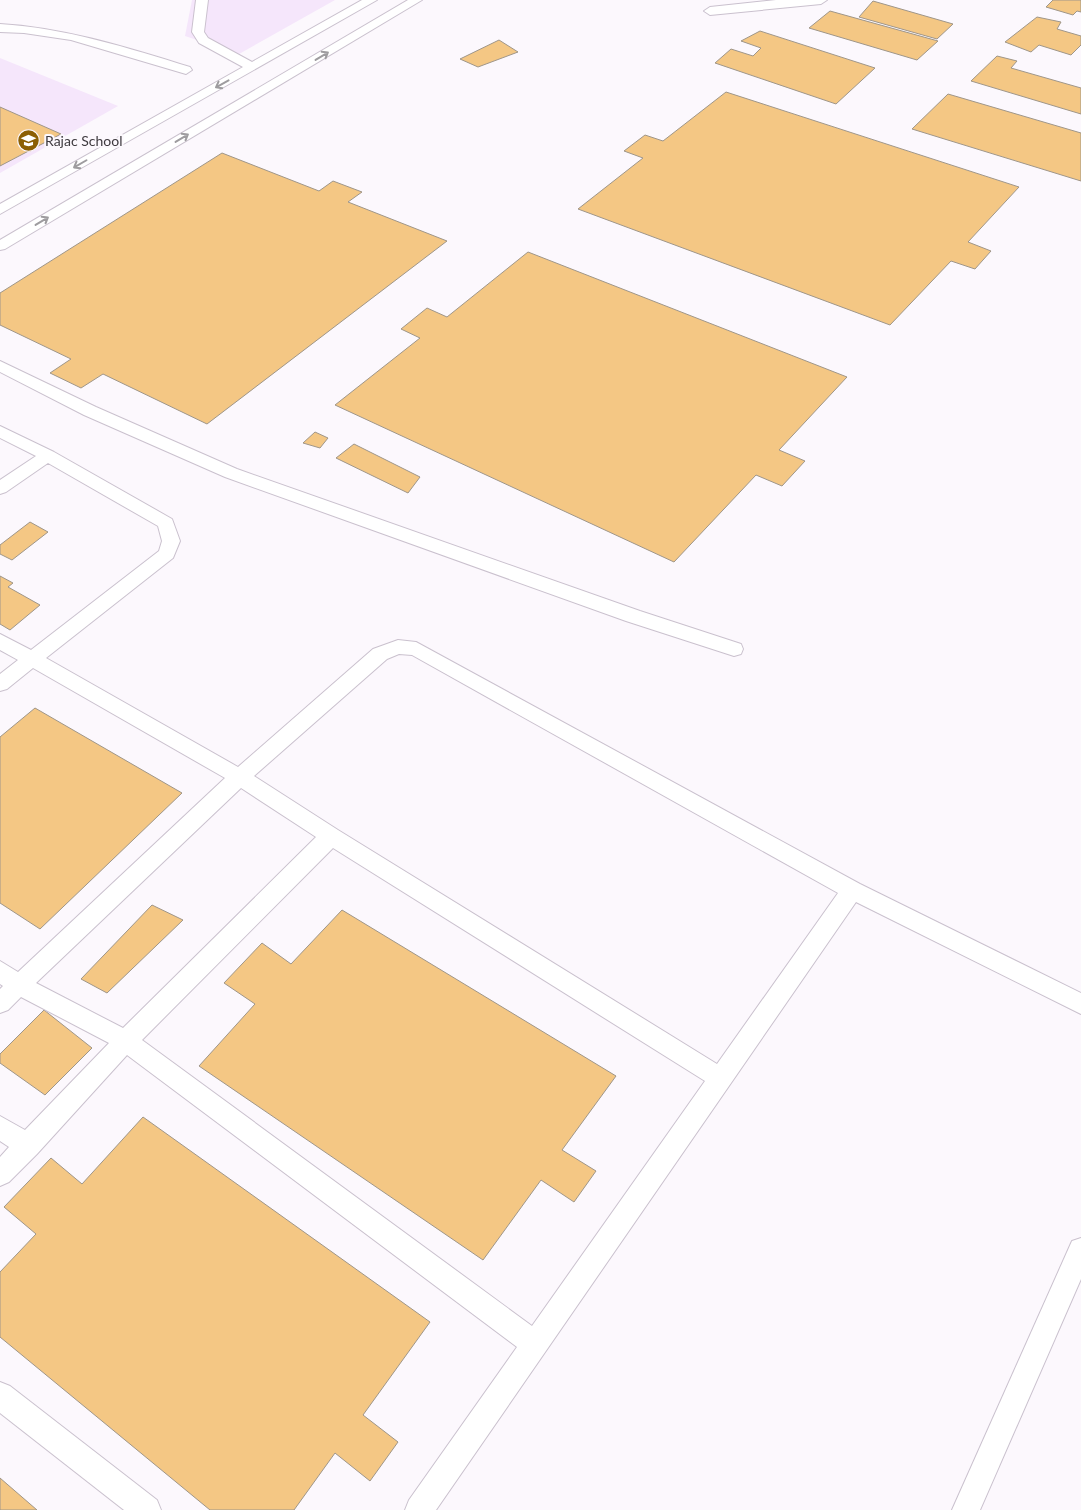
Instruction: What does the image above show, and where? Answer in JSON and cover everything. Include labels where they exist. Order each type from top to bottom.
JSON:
[{"type":"lane","points":[[202,0],[198,32],[203,40],[252,67]]},
{"type":"lane","points":[[0,210],[371,0]]},
{"type":"lane","points":[[0,246],[416,0]]},
{"type":"lane","points":[[710,11],[821,0]]},
{"type":"lane","points":[[0,28],[54,32],[89,40],[186,70]]},
{"type":"lane","points":[[0,366],[90,411],[231,473],[632,616],[734,649]]},
{"type":"lane","points":[[0,431],[166,523],[171,541],[167,554],[0,684]]},
{"type":"lane","points":[[0,488],[48,456]]},
{"type":"lane","points":[[0,641],[240,777],[330,836],[720,1078]]},
{"type":"lane","points":[[0,1003],[9,978],[380,654],[398,647],[416,649],[852,890],[1081,1004]]},
{"type":"lane","points":[[0,1174],[126,1041],[330,836]]},
{"type":"lane","points":[[419,1510],[852,890]]},
{"type":"lane","points":[[9,978],[126,1041],[534,1344]]},
{"type":"lane","points":[[0,1127],[28,1146]]},
{"type":"lane","points":[[966,1510],[1081,1250]]},
{"type":"lane","points":[[0,1396],[147,1510]]},
{"type":"shaded area","points":[[192,0],[335,0],[239,54],[185,36]]},
{"type":"shaded area","name":"Rajac School","points":[[0,58],[118,106],[0,173]]},
{"type":"building","points":[[1053,0],[1081,0],[1081,12],[1077,11],[1073,15],[1046,7]]},
{"type":"building","points":[[873,1],[953,24],[937,39],[859,17]]},
{"type":"building","points":[[830,11],[938,41],[917,60],[809,28]]},
{"type":"building","points":[[1037,17],[1061,22],[1057,29],[1081,36],[1081,45],[1071,55],[1039,45],[1031,52],[1005,42]]},
{"type":"building","points":[[760,31],[875,68],[836,104],[715,63],[731,49],[753,56],[761,48],[741,41]]},
{"type":"building","points":[[499,40],[518,52],[478,67],[460,59]]},
{"type":"building","points":[[997,56],[1017,61],[1011,68],[1081,88],[1081,114],[971,81]]},
{"type":"building","points":[[726,92],[1019,187],[968,242],[991,251],[975,269],[951,261],[890,325],[578,209],[643,158],[624,151],[645,135],[663,141]]},
{"type":"building","points":[[948,94],[1081,133],[1081,181],[912,129]]},
{"type":"building","points":[[0,107],[61,134],[0,166]]},
{"type":"building","points":[[222,153],[319,191],[333,181],[362,192],[348,202],[447,241],[207,424],[103,374],[81,388],[50,373],[71,359],[0,325],[0,293]]},
{"type":"building","points":[[528,252],[847,377],[779,450],[805,461],[782,486],[756,475],[674,562],[335,405],[420,338],[401,329],[427,308],[447,317]]},
{"type":"building","points":[[315,432],[328,438],[320,448],[303,443]]},
{"type":"building","points":[[354,444],[420,477],[408,493],[336,458]]},
{"type":"building","points":[[30,522],[48,532],[12,560],[0,554],[0,545]]},
{"type":"building","points":[[0,576],[13,583],[8,587],[40,605],[10,630],[0,624]]},
{"type":"building","points":[[35,708],[182,793],[40,929],[0,903],[0,737]]},
{"type":"building","points":[[152,905],[183,920],[107,993],[81,979]]},
{"type":"building","points":[[342,910],[616,1076],[562,1150],[596,1171],[574,1202],[541,1180],[483,1260],[199,1066],[255,1004],[224,983],[262,943],[291,964]]},
{"type":"building","points":[[44,1010],[92,1048],[45,1095],[0,1063],[0,1054]]},
{"type":"building","points":[[143,1117],[430,1322],[363,1415],[398,1442],[370,1481],[335,1453],[294,1510],[210,1510],[0,1337],[0,1272],[36,1234],[4,1207],[51,1158],[82,1184]]},
{"type":"building","points":[[0,1478],[37,1510],[0,1510]]},
{"type":"place","name":"Rajac School","points":[[29,140]]}]
